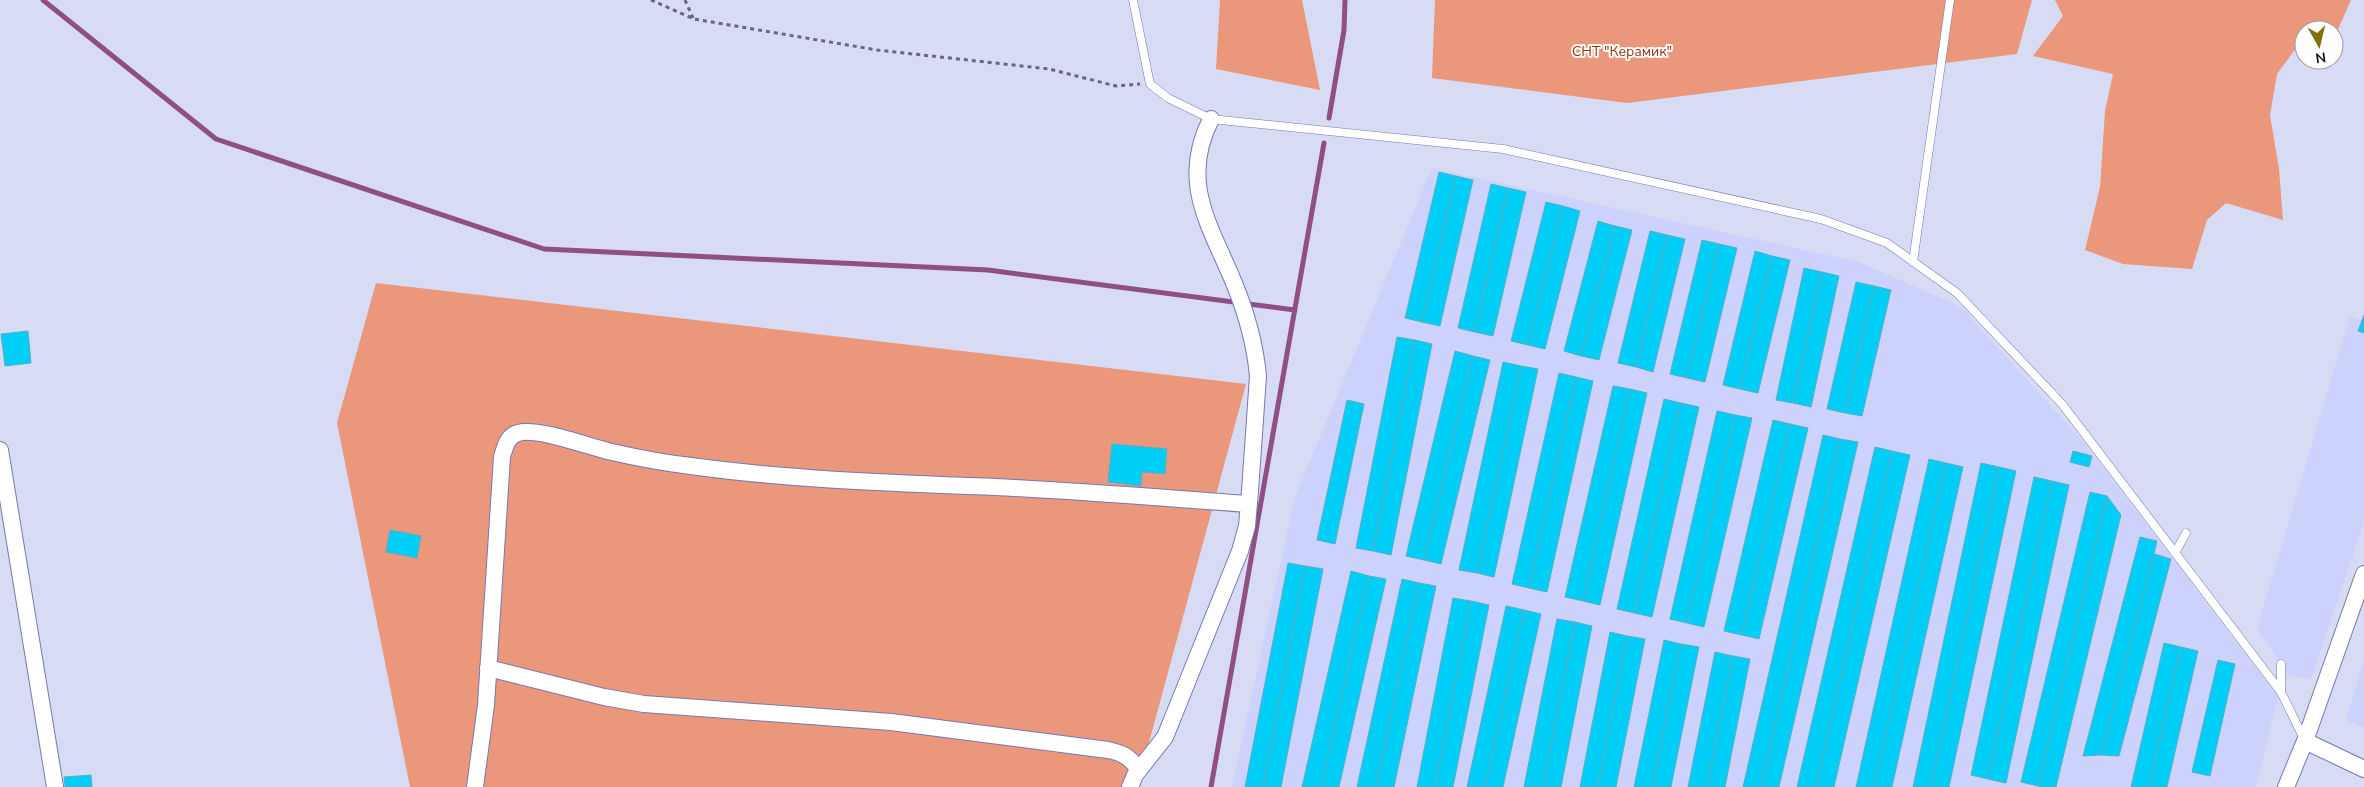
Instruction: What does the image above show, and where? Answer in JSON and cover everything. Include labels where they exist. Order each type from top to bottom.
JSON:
[{"type":"street","points":[[1130,787],[1140,770],[1160,745],[1168,729],[1240,551],[1247,526],[1258,376],[1247,323],[1235,285],[1203,210],[1197,188],[1197,161],[1203,134],[1211,119]]},
{"type":"street","points":[[475,787],[488,668],[502,457],[510,437],[516,433],[542,434],[612,452],[691,466],[787,476],[1249,504]]},
{"type":"street","points":[[0,450],[55,787]]},
{"type":"street","points":[[2286,787],[2305,741],[2364,574]]},
{"type":"street","points":[[488,668],[604,697],[644,704],[891,722],[1108,750],[1123,753],[1140,770]]},
{"type":"street","points":[[2305,741],[2364,769]]},
{"type":"lane","points":[[1133,0],[1150,84],[1168,98],[1211,119],[1502,149],[1820,219],[1887,244],[1957,293],[2062,404],[2281,692],[2305,741]]},
{"type":"lane","points":[[1913,262],[1950,0]]},
{"type":"lane","points":[[2175,552],[2186,533]]},
{"type":"lane","points":[[2281,664],[2281,692]]},
{"type":"path","points":[[650,0],[694,19],[877,50],[1050,69],[1116,86],[1150,84]]},
{"type":"path","points":[[685,0],[694,19]]},
{"type":"shaded area","points":[[1432,168],[1859,262],[1961,307],[2086,445],[2278,697],[2256,787],[1232,787],[1295,497]]},
{"type":"shaded area","points":[[2350,316],[2364,321],[2364,522],[2311,679],[2289,676],[2257,629]]},
{"type":"shaded area","points":[[2364,660],[2364,728],[2346,720]]},
{"type":"green space","points":[[1220,0],[1302,0],[1320,90],[1216,69]]},
{"type":"green space","name":"СНТ \"Керамик\"","points":[[1435,0],[2032,0],[2017,54],[1627,103],[1432,78]]},
{"type":"green space","points":[[2055,0],[2351,0],[2342,20],[2294,20],[2294,51],[2277,74],[2270,115],[2279,169],[2283,220],[2226,203],[2207,220],[2192,269],[2123,264],[2085,250],[2100,187],[2105,111],[2113,74],[2033,56],[2063,16]]},
{"type":"green space","points":[[376,283],[1246,384],[1137,787],[410,787],[337,423]]},
{"type":"building","points":[[1439,172],[1456,176],[1422,322],[1405,318]]},
{"type":"building","points":[[1456,176],[1473,180],[1440,326],[1422,322]]},
{"type":"building","points":[[1491,184],[1508,188],[1475,332],[1458,328]]},
{"type":"building","points":[[1508,188],[1526,192],[1493,336],[1475,332]]},
{"type":"building","points":[[1546,202],[1563,206],[1528,345],[1511,341]]},
{"type":"building","points":[[1563,206],[1580,211],[1545,349],[1528,345]]},
{"type":"building","points":[[1598,221],[1615,226],[1581,356],[1564,351]]},
{"type":"building","points":[[1615,226],[1632,230],[1599,360],[1581,356]]},
{"type":"building","points":[[1650,231],[1667,235],[1636,367],[1618,363]]},
{"type":"building","points":[[1667,235],[1685,239],[1653,372],[1636,367]]},
{"type":"building","points":[[1702,240],[1719,244],[1687,378],[1670,374]]},
{"type":"building","points":[[1719,244],[1737,248],[1705,382],[1687,378]]},
{"type":"building","points":[[1755,251],[1772,256],[1740,389],[1723,385]]},
{"type":"building","points":[[1772,256],[1790,260],[1758,393],[1740,389]]},
{"type":"building","points":[[1804,268],[1822,272],[1793,403],[1776,400]]},
{"type":"building","points":[[1822,272],[1839,276],[1811,407],[1793,403]]},
{"type":"building","points":[[1856,282],[1874,286],[1845,413],[1827,409]]},
{"type":"building","points":[[1874,286],[1891,290],[1862,416],[1845,413]]},
{"type":"building","points":[[2364,315],[2364,333],[2358,331]]},
{"type":"building","points":[[28,331],[31,363],[5,366],[1,334]]},
{"type":"building","points":[[1397,337],[1415,340],[1373,551],[1356,548]]},
{"type":"building","points":[[1415,340],[1432,344],[1391,555],[1373,551]]},
{"type":"building","points":[[1455,351],[1473,356],[1424,560],[1406,556]]},
{"type":"building","points":[[1473,356],[1490,360],[1441,564],[1424,560]]},
{"type":"building","points":[[1503,362],[1521,366],[1477,573],[1459,570]]},
{"type":"building","points":[[1521,366],[1538,369],[1494,577],[1477,573]]},
{"type":"building","points":[[1559,373],[1576,377],[1529,588],[1512,584]]},
{"type":"building","points":[[1576,377],[1593,381],[1547,592],[1529,588]]},
{"type":"building","points":[[1613,386],[1630,389],[1583,601],[1565,597]]},
{"type":"building","points":[[1630,389],[1647,393],[1600,605],[1583,601]]},
{"type":"building","points":[[1664,399],[1681,403],[1634,613],[1617,609]]},
{"type":"building","points":[[1347,400],[1364,404],[1335,544],[1317,540]]},
{"type":"building","points":[[1681,403],[1699,407],[1652,617],[1634,613]]},
{"type":"building","points":[[1717,411],[1735,415],[1687,623],[1670,619]]},
{"type":"building","points":[[1735,415],[1752,418],[1704,627],[1687,623]]},
{"type":"building","points":[[1773,420],[1790,424],[1742,635],[1724,631]]},
{"type":"building","points":[[1790,424],[1808,428],[1759,639],[1742,635]]},
{"type":"building","points":[[1823,435],[1840,439],[1761,787],[1743,787]]},
{"type":"building","points":[[1840,439],[1858,442],[1779,787],[1761,787]]},
{"type":"building","points":[[1112,444],[1167,449],[1165,474],[1142,472],[1141,486],[1108,482]]},
{"type":"building","points":[[1875,447],[1892,451],[1816,787],[1797,787]]},
{"type":"building","points":[[1892,451],[1910,455],[1834,787],[1816,787]]},
{"type":"building","points":[[2073,451],[2092,456],[2089,467],[2070,462]]},
{"type":"building","points":[[1929,459],[1946,463],[1874,787],[1856,787]]},
{"type":"building","points":[[1946,463],[1963,467],[1892,787],[1874,787]]},
{"type":"building","points":[[1981,463],[1999,467],[1931,787],[1913,787]]},
{"type":"building","points":[[1999,467],[2016,471],[1949,787],[1931,787]]},
{"type":"building","points":[[2034,477],[2052,481],[1988,779],[1971,775]]},
{"type":"building","points":[[2052,481],[2069,485],[2006,783],[1988,779]]},
{"type":"building","points":[[2090,492],[2107,496],[2038,786],[2021,782]]},
{"type":"building","points":[[2107,496],[2121,515],[2056,787],[2040,787],[2038,786]]},
{"type":"building","points":[[390,530],[421,536],[417,558],[386,552]]},
{"type":"building","points":[[2140,537],[2157,541],[2154,554],[2101,755],[2083,756]]},
{"type":"building","points":[[2154,554],[2171,559],[2119,756],[2101,755]]},
{"type":"building","points":[[1288,563],[1305,566],[1263,787],[1245,787]]},
{"type":"building","points":[[1305,566],[1323,569],[1281,787],[1263,787]]},
{"type":"building","points":[[1351,571],[1369,576],[1321,787],[1302,787]]},
{"type":"building","points":[[1369,576],[1386,579],[1339,787],[1321,787]]},
{"type":"building","points":[[1402,579],[1419,583],[1376,787],[1357,787]]},
{"type":"building","points":[[1419,583],[1436,586],[1394,787],[1376,787]]},
{"type":"building","points":[[1453,598],[1471,601],[1435,787],[1417,787]]},
{"type":"building","points":[[1471,601],[1489,605],[1453,787],[1435,787]]},
{"type":"building","points":[[1506,606],[1524,610],[1485,787],[1467,787]]},
{"type":"building","points":[[1524,610],[1541,614],[1503,787],[1485,787]]},
{"type":"building","points":[[1557,619],[1575,622],[1543,787],[1524,787]]},
{"type":"building","points":[[1575,622],[1592,626],[1561,787],[1543,787]]},
{"type":"building","points":[[1610,632],[1627,636],[1598,787],[1580,787]]},
{"type":"building","points":[[1627,636],[1645,639],[1616,787],[1598,787]]},
{"type":"building","points":[[1664,640],[1681,644],[1652,787],[1634,787]]},
{"type":"building","points":[[2164,643],[2181,647],[2149,787],[2131,787]]},
{"type":"building","points":[[1681,644],[1699,647],[1671,787],[1652,787]]},
{"type":"building","points":[[2181,647],[2198,651],[2167,787],[2149,787]]},
{"type":"building","points":[[1715,652],[1733,656],[1707,787],[1688,787]]},
{"type":"building","points":[[1733,656],[1750,659],[1725,787],[1707,787]]},
{"type":"building","points":[[2218,660],[2235,664],[2210,776],[2192,772]]},
{"type":"building","points":[[91,775],[92,787],[65,787],[64,777]]},
{"type":"waterway","points":[[43,0],[216,139],[544,249],[988,270],[1295,310]]},
{"type":"waterway","points":[[1329,118],[1344,30],[1345,0]]},
{"type":"waterway","points":[[1211,787],[1324,143]]}]
